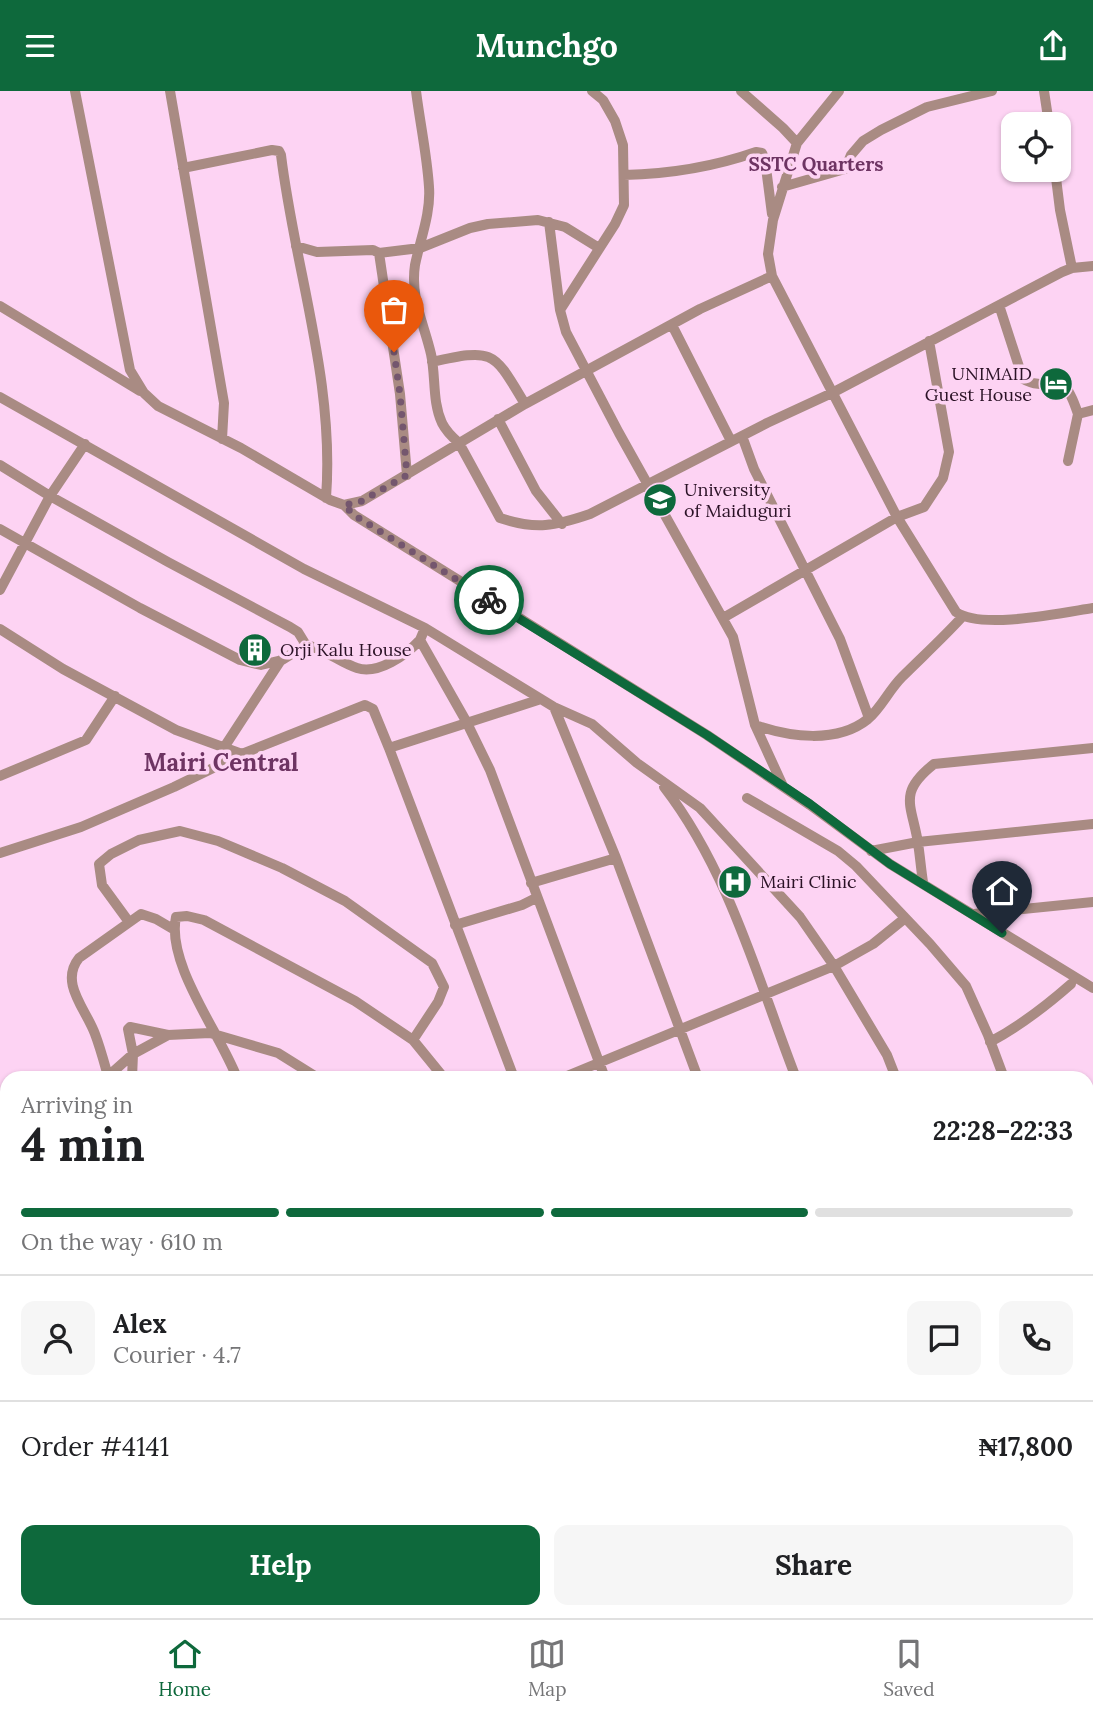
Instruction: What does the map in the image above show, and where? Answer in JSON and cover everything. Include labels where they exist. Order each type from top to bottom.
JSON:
[{"type":"street","points":[[75,91],[127,357],[130,370],[144,393]]},
{"type":"street","points":[[170,91],[224,403],[222,439]]},
{"type":"street","points":[[416,91],[430,188],[415,267],[416,307],[432,362],[435,398],[442,422],[449,434],[459,443],[500,517],[518,524],[544,527],[590,514],[731,441],[832,393],[1072,268],[1093,266]]},
{"type":"street","points":[[561,310],[624,205],[623,145],[615,121],[603,100],[592,91]]},
{"type":"street","points":[[741,91],[797,143]]},
{"type":"street","points":[[839,91],[797,143],[773,221],[768,254],[772,276],[897,517],[956,612],[962,616],[998,620],[1093,608]]},
{"type":"street","points":[[782,187],[845,169],[851,155],[863,141],[928,107],[992,91]]},
{"type":"street","points":[[1044,91],[1047,112]]},
{"type":"street","points":[[783,128],[805,131]]},
{"type":"street","points":[[183,168],[272,150],[279,151],[321,373],[328,437],[326,498]]},
{"type":"street","points":[[624,175],[701,169],[756,152],[762,153],[773,221]]},
{"type":"street","points":[[1056,182],[1072,268]]},
{"type":"street","points":[[296,246],[317,253],[373,250],[379,253],[420,247],[488,224],[538,220],[565,227],[599,248]]},
{"type":"street","points":[[549,222],[566,332],[737,647],[755,725],[783,787]]},
{"type":"street","points":[[379,253],[400,394],[407,475]]},
{"type":"street","points":[[344,505],[362,501],[525,404],[700,309],[772,276]]},
{"type":"street","points":[[999,305],[1023,379],[1042,383],[1057,381],[1067,387],[1078,414],[1068,461]]},
{"type":"street","points":[[0,306],[144,393],[158,406],[326,498],[344,505],[354,515],[707,735],[871,851],[1093,988]]},
{"type":"street","points":[[672,325],[731,441]]},
{"type":"street","points":[[723,618],[897,517],[924,507],[943,478],[949,452],[929,341]]},
{"type":"street","points":[[432,362],[462,355],[482,354],[502,367],[525,404]]},
{"type":"street","points":[[0,397],[304,569],[425,628],[554,707],[592,724],[657,778],[700,808],[800,917],[834,966],[887,1055],[893,1071]]},
{"type":"street","points":[[1078,414],[1093,410]]},
{"type":"street","points":[[498,419],[536,491],[562,524]]},
{"type":"street","points":[[741,436],[754,469],[841,639],[869,718]]},
{"type":"street","points":[[0,590],[50,496],[85,444]]},
{"type":"street","points":[[0,465],[50,496],[290,627],[298,632],[306,645]]},
{"type":"street","points":[[0,529],[140,608],[240,660],[261,665],[282,660],[306,645],[319,648],[358,669],[376,669],[410,651],[420,640],[425,628]]},
{"type":"street","points":[[755,725],[792,736],[845,731],[869,718],[900,679],[962,616]]},
{"type":"street","points":[[0,629],[63,669],[176,730],[242,754]]},
{"type":"street","points":[[420,640],[490,770],[602,1071]]},
{"type":"street","points":[[223,748],[282,660]]},
{"type":"street","points":[[0,776],[86,740],[114,696]]},
{"type":"street","points":[[389,748],[541,699]]},
{"type":"street","points":[[0,853],[81,827],[242,754],[365,705],[373,709],[389,748],[511,1071]]},
{"type":"street","points":[[554,707],[616,858],[695,1071]]},
{"type":"street","points":[[923,882],[918,842],[909,810],[910,795],[920,775],[934,764],[1093,748]]},
{"type":"street","points":[[657,778],[682,810],[725,888],[793,1071]]},
{"type":"street","points":[[747,798],[838,851],[856,866],[930,944],[966,986],[1001,1071]]},
{"type":"street","points":[[871,851],[918,842],[1093,824]]},
{"type":"street","points":[[129,922],[103,885],[99,864],[111,854],[139,839],[180,831],[218,841],[345,901],[432,963],[444,987],[438,1002],[412,1039]]},
{"type":"street","points":[[531,883],[616,858]]},
{"type":"street","points":[[455,925],[522,905],[536,898]]},
{"type":"street","points":[[973,914],[1093,902]]},
{"type":"street","points":[[105,1071],[94,1032],[72,983],[72,967],[79,958],[141,914],[173,929]]},
{"type":"street","points":[[234,1071],[218,1034],[202,1012],[176,947],[173,929],[176,917],[187,916],[205,920],[355,1001],[412,1039],[438,1071]]},
{"type":"street","points":[[581,1071],[834,966],[873,944],[904,919]]},
{"type":"street","points":[[990,1042],[1009,1032],[1070,984]]},
{"type":"street","points":[[132,1071],[133,1054],[128,1029],[130,1027],[168,1035],[218,1034],[278,1052],[307,1071]]},
{"type":"street","points":[[114,1071],[133,1054],[168,1035]]},
{"type":"way so far","points":[[394,352],[407,475],[362,501],[344,505],[349,512],[489,600]]},
{"type":"place","name":"UNIMAID Guest House","points":[[1056,384]]},
{"type":"place","name":"University of Maiduguri","points":[[660,500]]},
{"type":"place","name":"Orji Kalu House","points":[[255,650]]},
{"type":"place","name":"Mairi Clinic","points":[[735,882]]},
{"type":"district","name":"SSTC Quarters","points":[[816,164]]},
{"type":"district","name":"Mairi Central","points":[[221,763]]},
{"type":"route","points":[[489,600],[707,735],[810,804],[890,864],[1002,933]]}]
